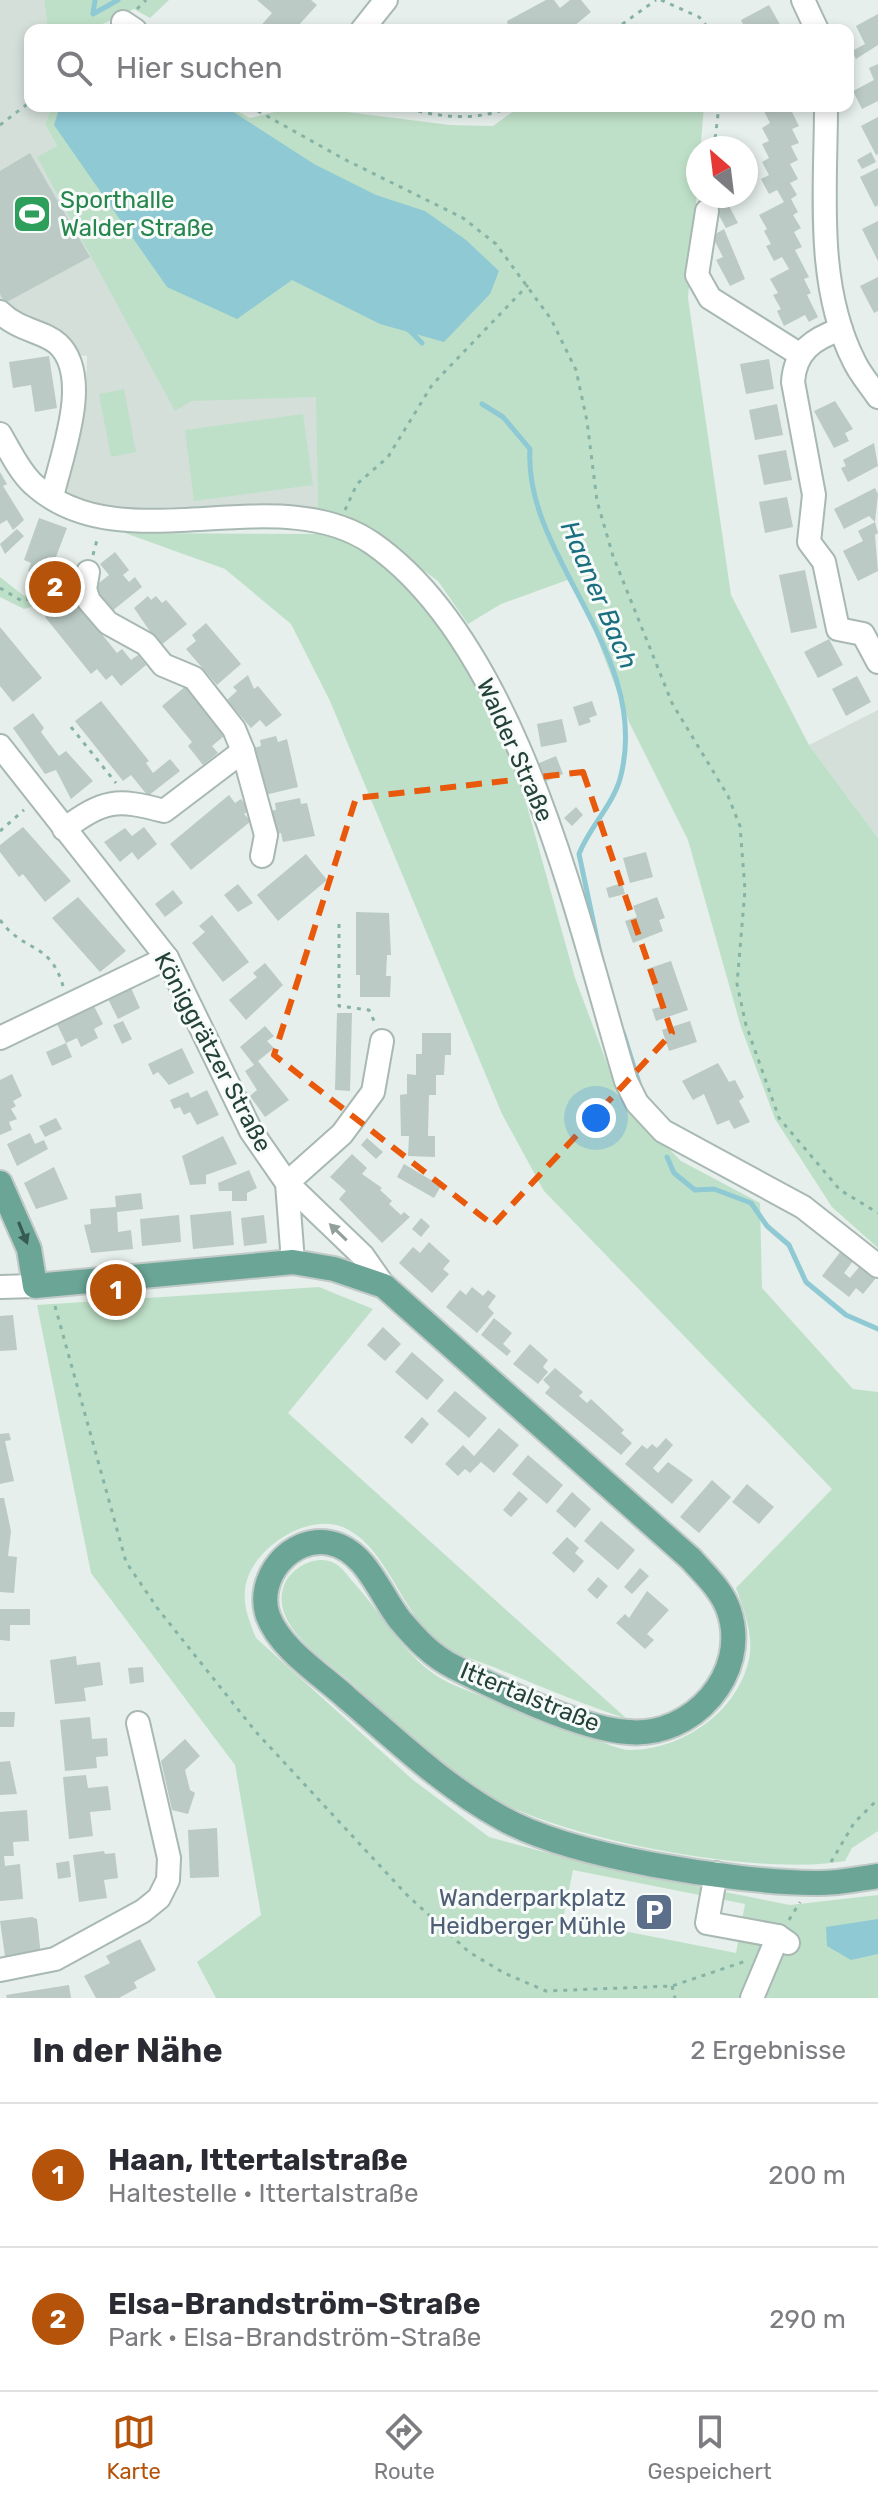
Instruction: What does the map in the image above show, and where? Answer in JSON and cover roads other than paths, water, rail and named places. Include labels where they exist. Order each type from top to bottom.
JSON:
[{"type":"main road","points":[[0,1183],[42,1285]]},
{"type":"main road","name":"Ittertalstraße","points":[[42,1285],[293,1262],[334,1269],[384,1286],[627,1501],[711,1581],[729,1612],[733,1647],[729,1669],[717,1690],[701,1707],[684,1720],[663,1729],[624,1732],[589,1724],[497,1687],[430,1653],[399,1619],[357,1557],[330,1543],[307,1544],[293,1550],[271,1573],[264,1600],[271,1625],[289,1646],[376,1722],[501,1818],[565,1844],[716,1873],[814,1883],[878,1876]]},
{"type":"street","points":[[367,24],[386,0]]},
{"type":"street","points":[[803,0],[814,24]]},
{"type":"street","points":[[826,112],[826,239],[841,329],[854,363],[877,394]]},
{"type":"street","points":[[707,211],[697,275],[710,298],[799,354]]},
{"type":"street","points":[[0,312],[14,326],[56,342],[72,360],[76,387],[52,497]]},
{"type":"street","points":[[841,329],[813,342],[799,354],[793,382],[814,495],[809,542],[824,562],[838,629],[863,634],[878,662]]},
{"type":"street","name":"Walder Straße","points":[[0,434],[23,474],[52,497],[113,518],[287,518],[337,526],[371,543],[405,569],[439,607],[510,731],[546,813],[626,1081],[637,1103],[663,1131],[803,1207],[878,1266]]},
{"type":"street","points":[[88,572],[85,589],[89,601],[108,623],[146,644],[163,665],[194,678],[234,729],[266,835],[262,856]]},
{"type":"street","name":"Königgrätzer Straße","points":[[0,746],[167,958],[251,1131],[287,1183],[363,1256],[384,1286]]},
{"type":"street","points":[[64,829],[95,806],[131,802],[164,811],[243,751]]},
{"type":"street","points":[[0,1038],[167,958]]},
{"type":"street","points":[[293,1262],[287,1183],[342,1134],[373,1092],[382,1041]]},
{"type":"street","points":[[0,1287],[42,1285]]},
{"type":"street","points":[[0,1970],[55,1959],[143,1911],[159,1898],[168,1880],[169,1858],[138,1723]]},
{"type":"street","points":[[716,1873],[707,1923],[778,1944],[752,1998]]},
{"type":"water","points":[[58,112],[233,112],[314,164],[376,195],[425,211],[466,240],[499,271],[490,294],[444,342],[380,324],[292,280],[237,319],[167,287],[54,125]]},
{"type":"water","points":[[878,1919],[878,1954],[851,1960],[827,1946],[826,1927]]},
{"type":"waterway","name":"Haaner Bach","points":[[93,13],[95,0]]},
{"type":"waterway","points":[[93,14],[118,0]]},
{"type":"waterway","name":"Haaner Bach","points":[[409,330],[422,343]]},
{"type":"waterway","name":"Haaner Bach","points":[[482,404],[503,417],[530,449],[533,489],[546,529],[605,648],[619,690],[626,733],[620,779],[579,854],[600,953]]},
{"type":"waterway","name":"Haaner Bach","points":[[623,1032],[639,1083]]},
{"type":"waterway","name":"Haaner Bach","points":[[667,1157],[674,1173],[695,1190],[714,1189],[751,1203],[767,1226],[789,1245],[806,1282],[846,1315],[878,1329]]},
{"type":"place","name":"Sporthalle Walder Straße","points":[[32,214]]},
{"type":"place","name":"Elsa-Brandström-Straße","points":[[55,587]]},
{"type":"place","name":"Haan, Ittertalstraße","points":[[116,1290]]},
{"type":"place","name":"Wanderparkplatz Heidberger Mühle","points":[[654,1912]]}]
